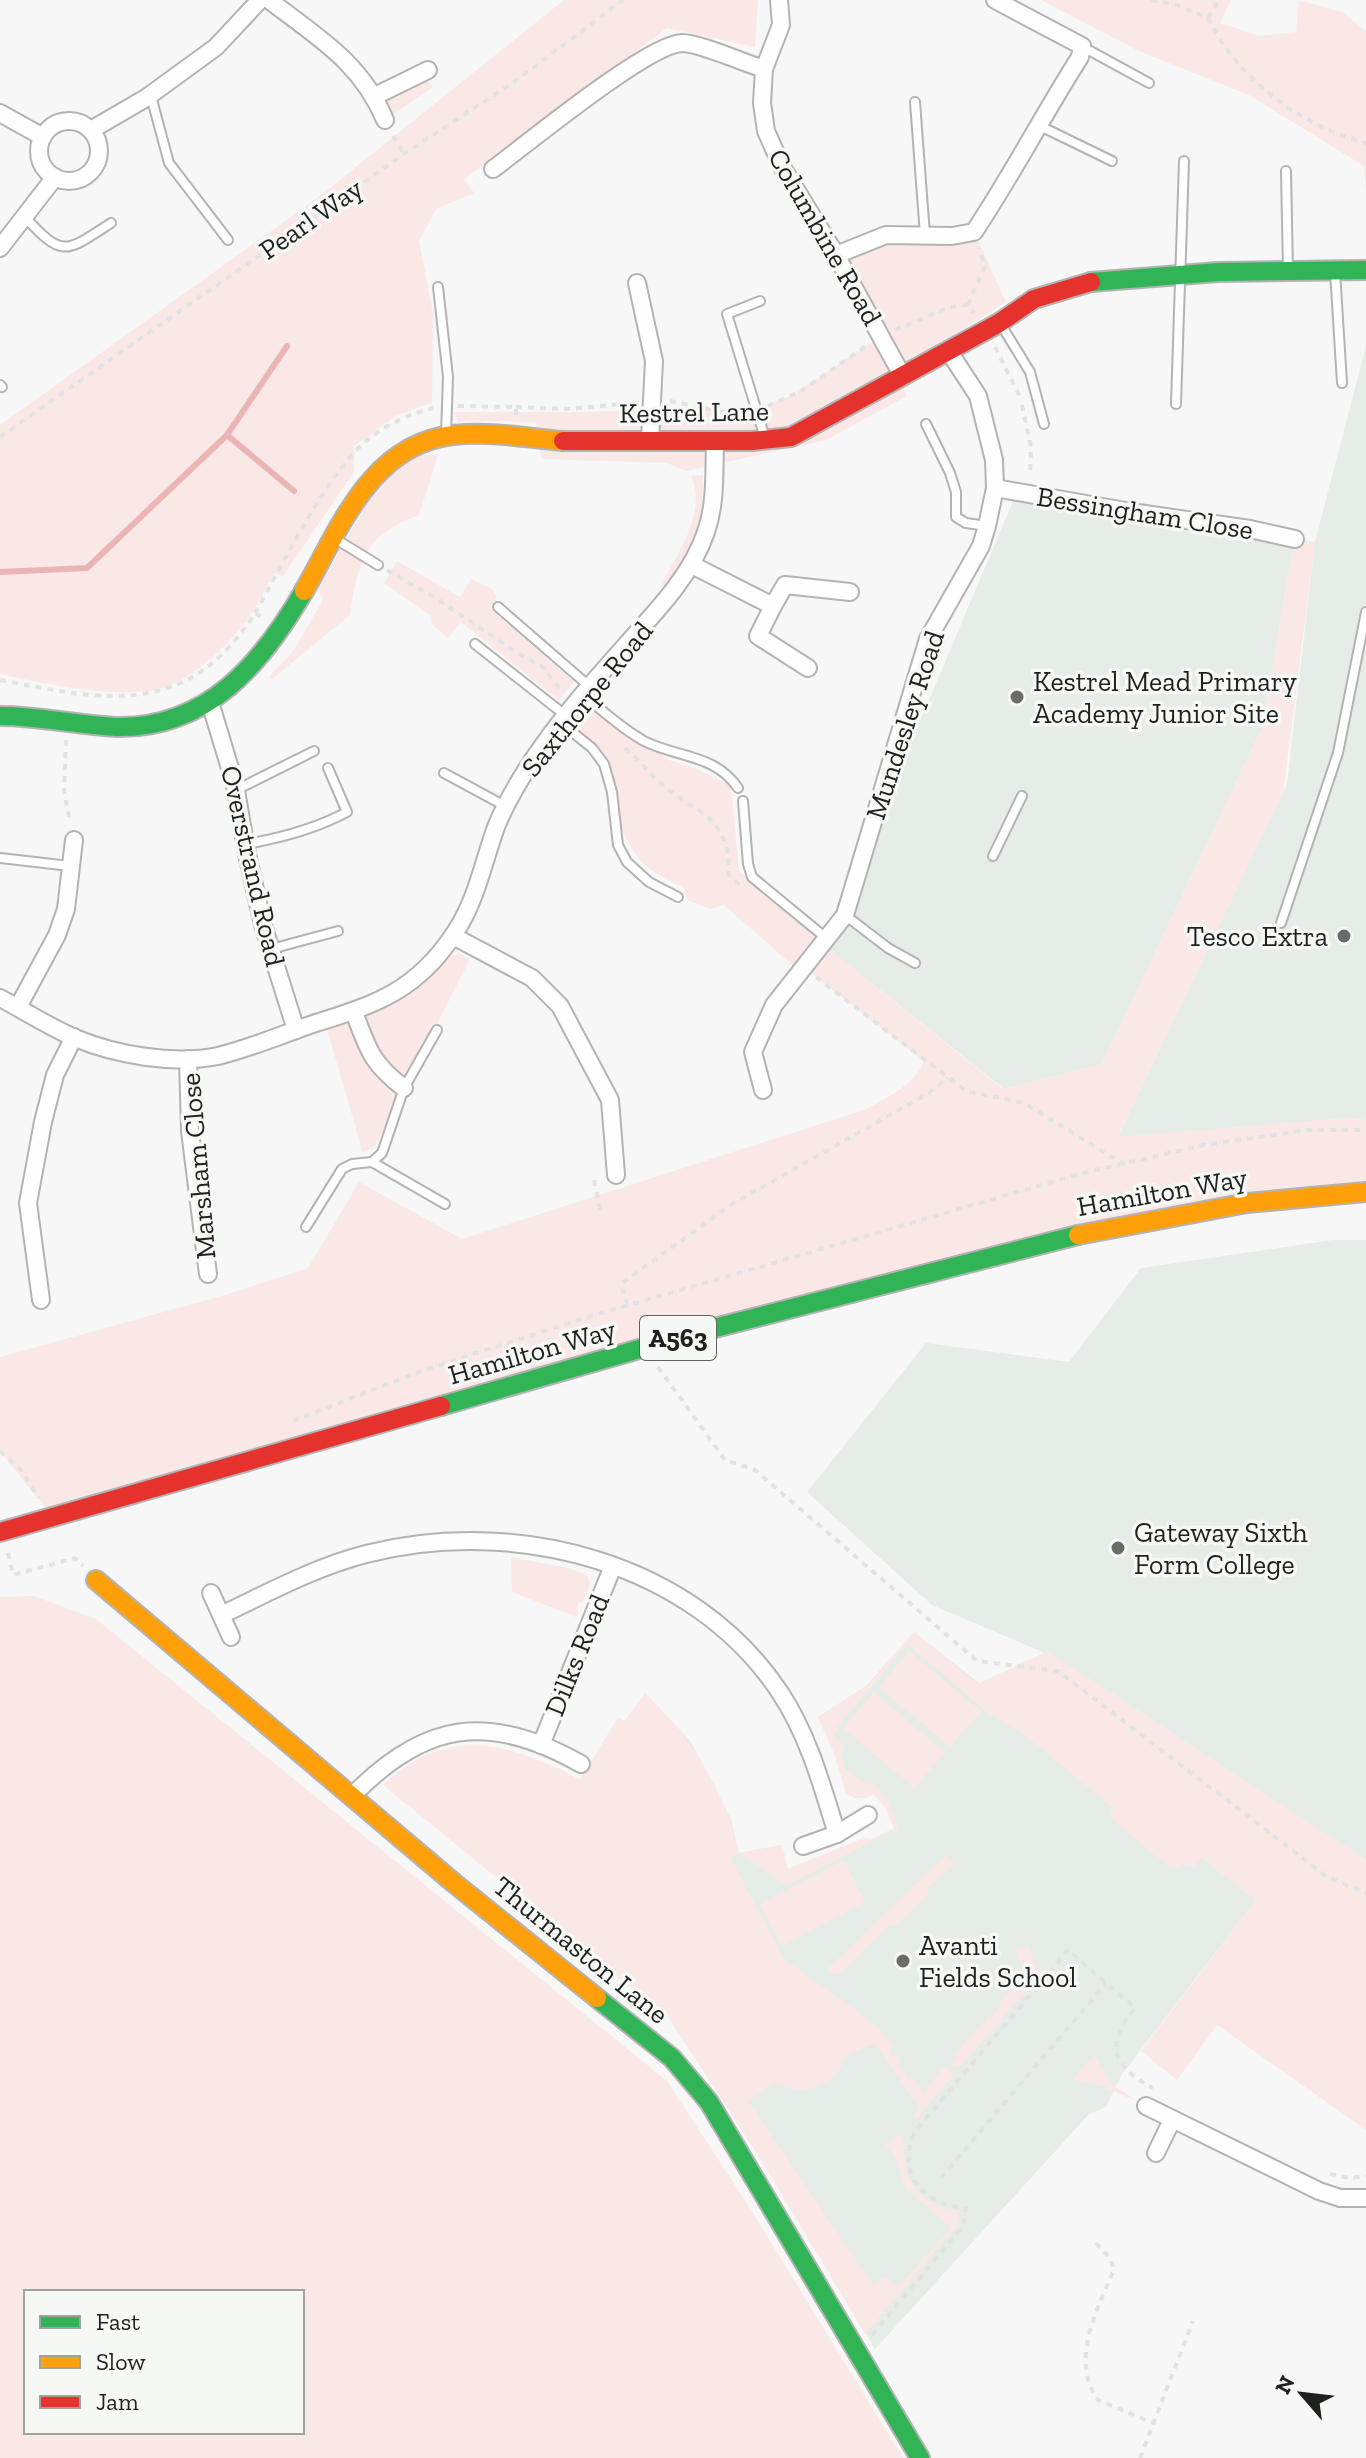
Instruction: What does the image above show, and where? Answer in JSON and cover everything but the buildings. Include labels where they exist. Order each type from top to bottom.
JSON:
[{"type":"main road","name":"Kestrel Lane","points":[[0,716],[133,727],[191,713],[229,690],[250,671],[280,629],[363,488],[387,462],[417,444],[446,436],[480,434],[567,441],[715,442],[791,437],[903,377],[1034,299],[1092,282],[1179,275],[1366,270]]},
{"type":"main road","name":"Hamilton Way","points":[[1,1532],[695,1333],[1068,1237],[1247,1203],[1366,1192]]},
{"type":"main road","name":"Thurmaston Lane","points":[[96,1580],[454,1883],[672,2058],[709,2102],[920,2458]]},
{"type":"street","points":[[91,130],[150,95],[216,47],[260,0]]},
{"type":"street","points":[[269,0],[344,57],[375,96],[385,120]]},
{"type":"street","name":"Columbine Road","points":[[779,0],[781,25],[764,69],[762,103],[766,131],[782,167],[836,255],[903,377]]},
{"type":"street","points":[[836,255],[886,235],[952,236],[974,232],[1002,190],[1037,125],[1080,57],[1082,46],[995,0]]},
{"type":"street","points":[[493,169],[584,101],[667,45],[686,43],[764,69]]},
{"type":"street","points":[[375,96],[428,70]]},
{"type":"street","points":[[0,113],[43,137]]},
{"type":"street","points":[[78,121],[91,130],[99,143],[100,154],[93,170],[78,180],[55,177],[45,170],[41,160],[43,137],[57,123],[78,121]]},
{"type":"street","points":[[0,248],[55,177]]},
{"type":"street","points":[[637,283],[654,361],[650,440]]},
{"type":"street","name":"Mundesley Road","points":[[763,1090],[753,1052],[774,1005],[845,915],[928,639],[981,546],[987,526],[995,488],[994,460],[978,396],[948,350]]},
{"type":"street","name":"Saxthorpe Road","points":[[0,998],[74,1037],[105,1048],[188,1059],[216,1056],[354,1012],[375,1005],[398,991],[434,961],[466,916],[506,807],[542,747],[586,691],[670,596],[692,565],[706,533],[713,506],[715,442]]},
{"type":"street","name":"Bessingham Close","points":[[995,488],[1295,539]]},
{"type":"street","points":[[692,565],[773,606]]},
{"type":"street","points":[[808,668],[758,636],[773,606],[785,585],[850,592]]},
{"type":"street","name":"Overstrand Road","points":[[210,702],[236,790],[245,844],[271,949],[296,1030]]},
{"type":"street","points":[[18,1007],[57,935],[66,909],[74,840]]},
{"type":"street","points":[[453,936],[532,978],[560,1006],[610,1100],[616,1175]]},
{"type":"street","points":[[354,1012],[367,1048],[380,1069],[404,1088]]},
{"type":"street","points":[[41,1300],[28,1203],[55,1075],[74,1037]]},
{"type":"street","name":"Marsham Close","points":[[188,1059],[190,1131],[208,1274]]},
{"type":"street","points":[[221,1615],[320,1570],[366,1554],[409,1545],[460,1541],[517,1543],[613,1566],[668,1590],[697,1608],[728,1633],[765,1673],[781,1694],[803,1734],[818,1770],[837,1834]]},
{"type":"street","name":"Dilks Road","points":[[541,1745],[613,1566]]},
{"type":"street","points":[[211,1593],[231,1637]]},
{"type":"street","points":[[352,1796],[374,1773],[403,1752],[440,1736],[490,1731],[541,1745],[581,1764]]},
{"type":"street","points":[[803,1846],[837,1834],[868,1815]]},
{"type":"street","points":[[1146,2106],[1319,2191],[1340,2198],[1366,2198]]},
{"type":"street","points":[[1156,2153],[1172,2120]]},
{"type":"lane","points":[[1082,46],[1149,83]]},
{"type":"lane","points":[[150,95],[169,163],[228,240]]},
{"type":"lane","points":[[915,102],[925,235]]},
{"type":"lane","points":[[1037,125],[1112,161]]},
{"type":"lane","points":[[1176,404],[1184,161]]},
{"type":"lane","points":[[1286,171],[1288,271]]},
{"type":"lane","points":[[25,217],[50,244],[64,249],[81,243],[111,223]]},
{"type":"lane","points":[[1335,270],[1342,383]]},
{"type":"lane","points":[[438,287],[448,377],[446,436]]},
{"type":"lane","points":[[760,301],[727,314],[766,441]]},
{"type":"lane","points":[[992,326],[1030,372],[1044,424]]},
{"type":"lane","points":[[926,424],[950,473],[956,492],[956,517],[966,523],[987,526]]},
{"type":"lane","points":[[334,537],[378,565]]},
{"type":"lane","points":[[498,607],[640,739],[710,762],[732,778],[738,788]]},
{"type":"lane","points":[[1281,923],[1338,753],[1366,612]]},
{"type":"lane","points":[[475,644],[592,748],[604,764],[612,792],[618,845],[627,862],[649,882],[678,897]]},
{"type":"lane","points":[[236,790],[314,751]]},
{"type":"lane","points":[[245,844],[325,824],[347,812],[328,768]]},
{"type":"lane","points":[[444,773],[506,807]]},
{"type":"lane","points":[[993,856],[1022,796]]},
{"type":"lane","points":[[743,801],[748,864],[752,877],[827,939]]},
{"type":"lane","points":[[0,858],[70,866]]},
{"type":"lane","points":[[845,915],[888,948],[915,963]]},
{"type":"lane","points":[[271,949],[338,931]]},
{"type":"lane","points":[[372,1162],[382,1153],[404,1088],[437,1030]]},
{"type":"lane","points":[[306,1227],[342,1169],[352,1164],[372,1162],[445,1204]]},
{"type":"path","name":"Pearl Way","points":[[0,437],[404,154],[514,82],[623,0]]},
{"type":"path","points":[[1151,0],[1176,5],[1208,18],[1218,39],[1267,90],[1294,111],[1337,135],[1366,143]]},
{"type":"path","points":[[1208,18],[1219,0]]},
{"type":"path","points":[[968,305],[985,266],[974,232]]},
{"type":"path","points":[[516,407],[569,409],[672,401],[724,412],[756,409],[801,391],[881,336],[950,307],[968,305],[992,326],[1019,394],[1031,447],[1029,495]]},
{"type":"path","points":[[0,680],[70,694],[141,696],[175,686],[209,668],[242,633],[255,613],[280,629]]},
{"type":"path","points":[[68,721],[64,790],[74,840]]},
{"type":"path","points":[[808,971],[966,1091],[1024,1103],[1125,1165]]},
{"type":"path","points":[[627,1305],[621,1284],[732,1204],[929,1093],[948,1078]]},
{"type":"path","points":[[288,1423],[421,1371],[627,1305],[1083,1173],[1219,1143],[1308,1130],[1366,1130]]},
{"type":"path","points":[[594,1180],[601,1213]]},
{"type":"path","points":[[674,1392],[725,1460],[755,1470],[977,1661],[1058,1671],[1326,1876],[1366,1893]]},
{"type":"path","points":[[0,1451],[20,1469],[52,1516]]},
{"type":"path","points":[[1,1532],[13,1575],[75,1558],[96,1580]]},
{"type":"path","points":[[857,2352],[963,2226],[966,2208],[935,2201],[924,2194],[912,2176],[908,2144],[917,2129],[1068,1950],[1135,2008],[1120,2027],[1116,2039],[1119,2058],[1126,2070]]},
{"type":"path","points":[[941,2178],[1106,1983]]},
{"type":"path","points":[[1096,2243],[1110,2258],[1114,2269],[1086,2346],[1087,2377],[1098,2400],[1153,2423]]},
{"type":"path","points":[[1140,2458],[1193,2321]]},
{"type":"shaded area","points":[[564,0],[758,0],[755,47],[667,28],[464,179],[474,193],[436,209],[419,241],[433,313],[432,402],[396,416],[354,446],[354,472],[283,576],[274,573],[247,620],[210,660],[171,685],[134,692],[87,690],[0,674],[0,425],[316,199]]},
{"type":"shaded area","points":[[1041,0],[1231,0],[1220,23],[1259,36],[1296,32],[1299,0],[1342,12],[1366,31],[1366,188],[1364,166],[1249,95],[1139,51]]},
{"type":"shaded area","points":[[422,78],[433,87],[391,116],[386,98]]},
{"type":"shaded area","points":[[974,232],[1006,302],[906,365],[840,253],[886,235]]},
{"type":"shaded area","points":[[881,336],[907,396],[826,440],[686,471],[667,463],[541,459],[536,423],[458,422],[454,412],[699,408],[750,411],[793,395]]},
{"type":"shaded area","points":[[1366,346],[1366,1120],[1345,1118],[1117,1138],[1287,784],[1315,542]]},
{"type":"shaded area","points":[[418,455],[438,455],[419,515],[400,523],[375,541],[361,565],[350,615],[272,679],[269,677],[294,650],[324,598],[316,591],[370,498],[387,476]]},
{"type":"shaded area","points":[[703,475],[702,508],[696,533],[668,585],[660,586],[682,547],[693,518],[696,504],[691,476]]},
{"type":"shaded area","points":[[1017,492],[1295,539],[1261,730],[1102,1064],[1004,1089],[825,946]]},
{"type":"shaded area","points":[[1295,539],[1315,542],[1283,794],[1117,1137],[1345,1118],[1366,1120],[1366,1184],[1008,1253],[52,1516],[0,1451],[0,1357],[225,1295],[308,1268],[359,1182],[462,1239],[864,1110],[890,1096],[914,1077],[924,1061],[808,971],[825,946],[1004,1089],[1102,1064],[1261,730]]},
{"type":"shaded area","points":[[397,561],[460,597],[471,579],[492,589],[497,597],[489,608],[574,682],[559,700],[461,622],[448,638],[432,624],[431,616],[384,583]]},
{"type":"shaded area","points":[[596,701],[669,760],[695,768],[731,786],[739,871],[819,940],[800,972],[724,905],[710,909],[687,900],[683,886],[649,868],[632,849],[622,825],[616,784],[609,764],[596,746],[576,728]]},
{"type":"shaded area","points":[[459,953],[470,959],[375,1146],[363,1153],[327,1029],[379,1011],[399,1000],[449,957]]},
{"type":"shaded area","name":"Gateway Sixth Form College","points":[[1333,1240],[1366,1240],[1366,1860],[1059,1659],[932,1605],[807,1492],[926,1343],[1069,1362],[1141,1268]]},
{"type":"shaded area","points":[[511,1557],[568,1568],[587,1575],[590,1584],[582,1604],[579,1602],[576,1609],[579,1611],[576,1617],[512,1592]]},
{"type":"shaded area","points":[[34,1596],[96,1619],[667,2081],[748,2205],[903,2458],[0,2458],[0,1597]]},
{"type":"shaded area","name":"Avanti Fields School","points":[[914,1632],[1256,1900],[1122,2074],[1106,2107],[1089,2114],[875,2349],[762,2161],[669,2018],[524,1903],[556,1767],[580,1780],[618,1718],[625,1721],[645,1693],[691,1742],[731,1819],[739,1853],[782,1845],[788,1869],[894,1828],[885,1807],[873,1794],[855,1798],[846,1793],[835,1755],[818,1717],[866,1686]]},
{"type":"shaded area","points":[[914,1632],[978,1684],[1047,1651],[1366,1860],[1366,2130],[1217,2025],[1177,2080],[1141,2051],[1256,1900],[1202,1858],[1193,1867],[1182,1863],[1178,1868],[1169,1867],[1113,1820],[1110,1815],[1113,1808],[1026,1736],[987,1712],[907,1644],[837,1727],[839,1729],[834,1736],[845,1746],[840,1754],[845,1768],[865,1783],[874,1784],[888,1802],[898,1828],[787,1885],[739,1853],[782,1845],[788,1869],[895,1828],[885,1807],[873,1794],[860,1798],[846,1793],[835,1755],[818,1717],[866,1686]]},
{"type":"shaded area","points":[[909,1651],[981,1711],[950,1747],[879,1687]]},
{"type":"shaded area","points":[[874,1692],[945,1753],[914,1788],[843,1728]]},
{"type":"shaded area","points":[[645,1693],[678,1729],[704,1766],[724,1807],[739,1853],[730,1857],[784,1959],[879,2027],[893,2047],[889,2050],[901,2060],[898,2063],[909,2080],[913,2078],[923,2092],[944,2067],[954,2074],[917,2119],[912,2116],[921,2110],[875,2043],[847,2056],[837,2074],[820,2086],[799,2091],[774,2083],[748,2101],[873,2285],[885,2277],[897,2287],[952,2228],[906,2189],[895,2157],[885,2144],[899,2134],[911,2183],[932,2202],[959,2211],[958,2224],[865,2334],[762,2161],[669,2018],[383,1785],[406,1766],[430,1754],[454,1747],[479,1746],[529,1756],[580,1780],[618,1718],[625,1721]]},
{"type":"shaded area","points":[[946,1855],[954,1864],[927,1889],[930,1893],[893,1928],[890,1925],[837,1976],[827,1969]]},
{"type":"shaded area","points":[[844,1860],[865,1902],[782,1946],[760,1904]]},
{"type":"shaded area","points":[[1029,1947],[1040,1975],[962,2065],[952,2064],[957,2057],[954,2055],[989,2016],[991,2018],[1000,2007],[998,2005],[1025,1974],[1015,1949]]},
{"type":"shaded area","points":[[1094,2055],[1112,2084],[1137,2101],[1095,2084],[1074,2080],[1074,2076]]},
{"type":"waterway","points":[[0,572],[87,568],[227,435],[287,346]]},
{"type":"waterway","points":[[227,435],[294,491]]},
{"type":"traffic: fast","points":[[1091,282],[1218,272],[1366,270]]},
{"type":"traffic: fast","points":[[0,716],[116,727],[149,725],[178,717],[205,704],[229,687],[270,643],[304,591]]},
{"type":"traffic: fast","points":[[441,1406],[695,1333],[1078,1235]]},
{"type":"traffic: fast","points":[[597,1998],[672,2058],[709,2102],[920,2458]]},
{"type":"traffic: slow","points":[[304,591],[361,493],[400,454],[425,442],[453,435],[495,434],[563,441]]},
{"type":"traffic: slow","points":[[1078,1235],[1247,1203],[1366,1192]]},
{"type":"traffic: slow","points":[[96,1580],[454,1883],[597,1998]]},
{"type":"traffic: jam","points":[[563,441],[752,441],[791,437],[999,323],[1034,299],[1091,282]]},
{"type":"traffic: jam","points":[[0,1532],[441,1406]]},
{"type":"place","name":"Kestrel Mead Primary Academy Junior Site","points":[[1017,697]]},
{"type":"place","name":"Tesco Extra","points":[[1344,936]]},
{"type":"place","name":"Gateway Sixth Form College","points":[[1118,1548]]},
{"type":"place","name":"Avanti Fields School","points":[[903,1961]]}]
